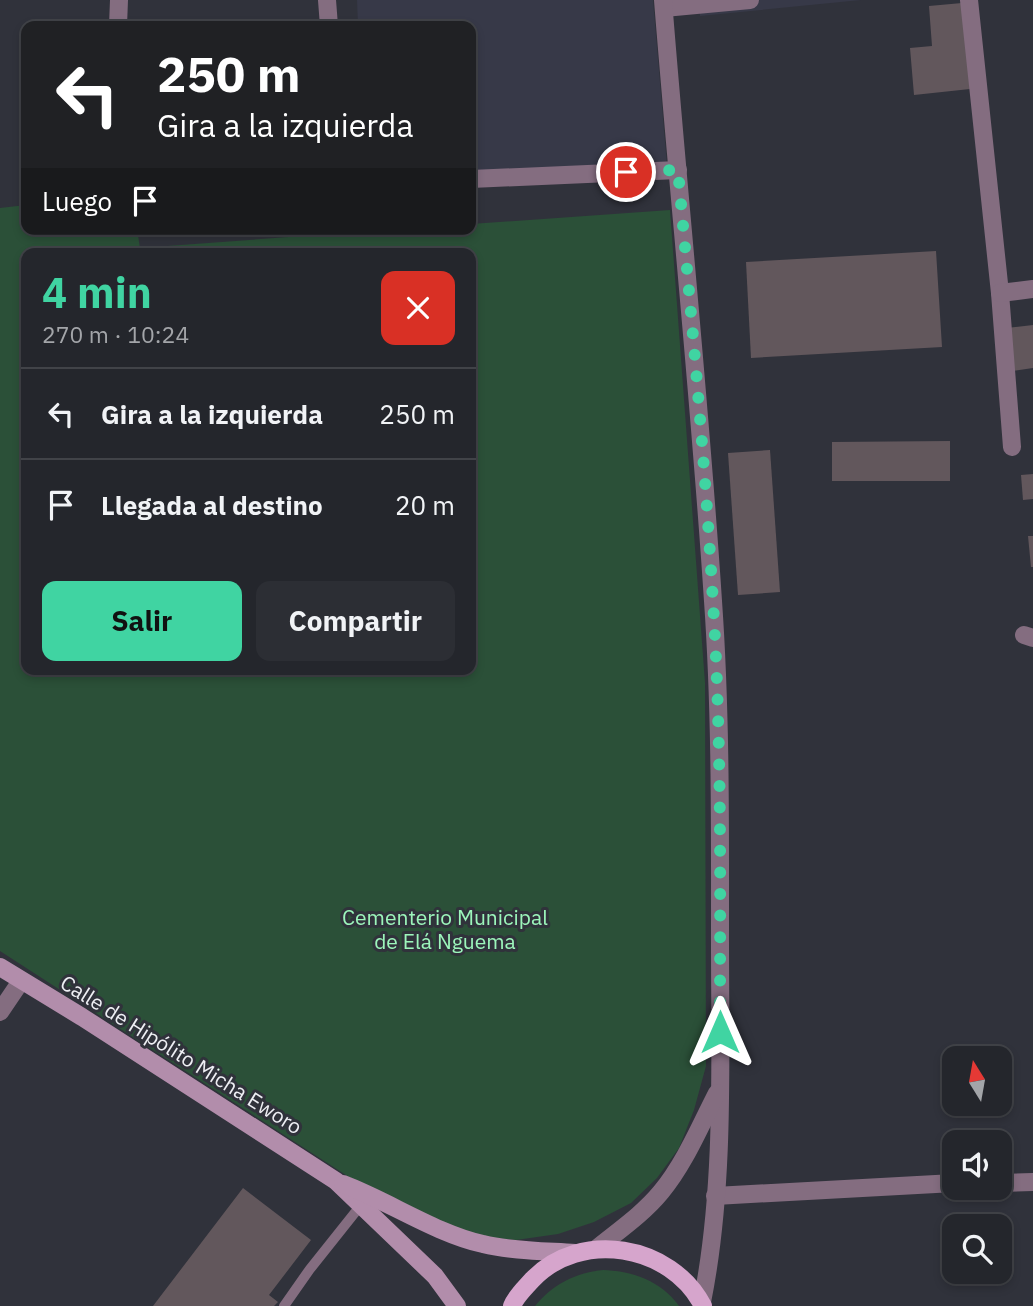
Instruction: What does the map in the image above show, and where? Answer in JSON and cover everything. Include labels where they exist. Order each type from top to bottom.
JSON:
[{"type":"main road","name":"Calle de Hipólito Micha Eworo","points":[[0,967],[336,1181],[370,1194],[449,1233],[483,1244],[575,1253]]},
{"type":"main road","name":"Calle de Hipólito Micha Eworo","points":[[336,1181],[435,1276],[457,1306]]},
{"type":"main road","points":[[512,1306],[515,1298],[541,1270],[575,1253],[596,1249],[627,1250],[657,1260],[682,1278],[703,1304]]},
{"type":"street","points":[[118,21],[119,0]]},
{"type":"street","points":[[327,0],[329,21]]},
{"type":"street","points":[[703,1304],[715,1196],[720,1087],[720,816],[713,605],[697,385],[663,4],[750,0]]},
{"type":"street","points":[[969,0],[1000,293],[1012,447]]},
{"type":"street","points":[[476,179],[678,170]]},
{"type":"street","points":[[1000,293],[1033,289]]},
{"type":"street","points":[[0,1012],[20,981]]},
{"type":"street","points":[[596,1249],[660,1194],[677,1170],[720,1087]]},
{"type":"street","points":[[1012,1183],[1033,1182]]},
{"type":"street","points":[[715,1196],[942,1184]]},
{"type":"lane","points":[[284,1306],[360,1205]]},
{"type":"shaded area","points":[[357,0],[653,0],[667,166],[476,177],[476,21],[358,21]]},
{"type":"shaded area","points":[[699,0],[861,0],[700,16]]},
{"type":"green space","name":"Cementerio Municipal de Elá Nguema","points":[[21,206],[21,235],[138,235],[140,248],[317,235],[476,235],[476,224],[670,210],[705,683],[706,1066],[694,1110],[679,1148],[657,1178],[631,1203],[594,1222],[558,1234],[516,1240],[475,1236],[386,1201],[0,951],[0,208]]},
{"type":"green space","points":[[603,1270],[646,1279],[664,1290],[679,1306],[535,1306],[565,1281]]},
{"type":"building","points":[[962,3],[970,89],[914,95],[910,48],[932,46],[929,6]]},
{"type":"building","points":[[936,251],[942,347],[751,358],[746,262]]},
{"type":"building","points":[[1033,325],[1033,368],[1012,371],[1006,328]]},
{"type":"building","points":[[950,441],[950,481],[832,481],[832,442]]},
{"type":"building","points":[[770,450],[780,592],[738,595],[728,453]]},
{"type":"building","points":[[1033,474],[1033,499],[1023,500],[1021,475]]},
{"type":"building","points":[[1028,536],[1033,536],[1033,567],[1031,567]]},
{"type":"building","points":[[243,1188],[311,1240],[269,1295],[278,1302],[274,1306],[153,1306]]},
{"type":"route","points":[[626,172],[678,170],[713,605],[720,816],[720,1032]]}]
